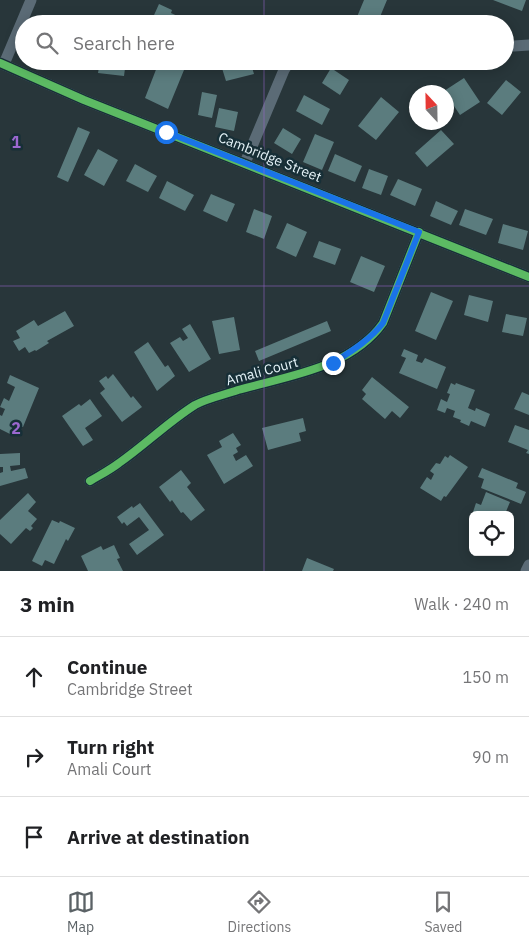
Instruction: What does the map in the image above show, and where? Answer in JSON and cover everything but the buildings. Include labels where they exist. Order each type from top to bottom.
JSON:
[{"type":"street","points":[[24,15],[31,0]]},
{"type":"street","points":[[2,64],[15,35]]},
{"type":"street","points":[[514,46],[529,45]]},
{"type":"street","name":"Cambridge Street","points":[[2,64],[15,70]]},
{"type":"street","name":"Cambridge Street","points":[[16,70],[84,100],[529,277]]},
{"type":"street","points":[[245,163],[284,70]]},
{"type":"street","name":"Amali Court","points":[[90,481],[119,464],[195,406],[218,396],[312,371],[333,363],[351,352],[378,330],[383,323],[419,232]]},
{"type":"street","points":[[526,571],[529,564]]},
{"type":"cycle path","points":[[0,63],[15,70]]},
{"type":"cycle path","points":[[16,70],[84,100],[529,277]]},
{"type":"cycle path","points":[[90,481],[116,466],[195,405],[211,398],[317,368],[354,350],[370,338],[383,323],[419,232]]},
{"type":"route","points":[[166,132],[419,232],[383,323],[365,341],[333,363]]}]
